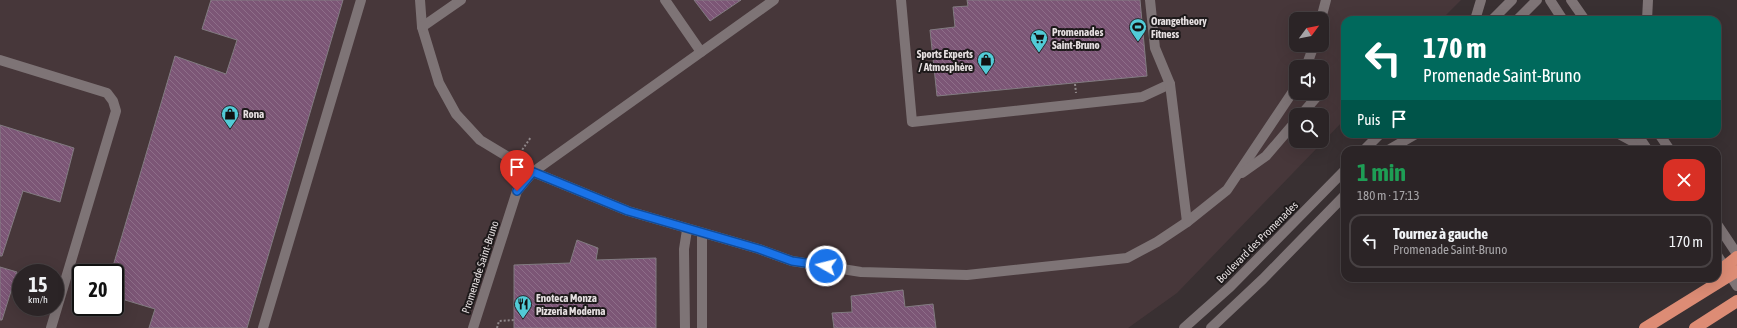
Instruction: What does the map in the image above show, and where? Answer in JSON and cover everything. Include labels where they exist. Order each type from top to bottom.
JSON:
[{"type":"highway","points":[[1721,270],[1737,257]]},
{"type":"highway","points":[[1721,281],[1737,271]]},
{"type":"highway","points":[[1645,328],[1705,282]]},
{"type":"highway","points":[[1645,328],[1719,282]]},
{"type":"highway","points":[[1695,328],[1737,301]]},
{"type":"street","points":[[263,328],[361,0]]},
{"type":"street","points":[[420,0],[422,27],[439,83],[456,114],[480,140],[514,161],[533,172],[605,203],[687,230],[759,249],[792,261],[861,272],[958,276],[1127,258],[1158,242],[1187,222],[1227,190],[1289,97]]},
{"type":"street","points":[[422,27],[461,0]]},
{"type":"street","points":[[665,0],[701,52]]},
{"type":"street","name":"Promenade Saint-Bruno","points":[[473,328],[517,191],[533,172],[774,0]]},
{"type":"street","points":[[901,0],[912,122],[1142,97],[1170,84]]},
{"type":"street","points":[[1150,0],[1155,48],[1170,84],[1187,222]]},
{"type":"street","points":[[1323,12],[1326,0]]},
{"type":"street","points":[[1476,16],[1481,0]]},
{"type":"street","points":[[1496,16],[1512,0]]},
{"type":"street","points":[[1521,16],[1537,0]]},
{"type":"street","points":[[1550,0],[1560,16]]},
{"type":"street","points":[[1571,0],[1581,16]]},
{"type":"street","points":[[1648,0],[1648,16]]},
{"type":"street","points":[[1310,60],[1312,52]]},
{"type":"street","points":[[0,60],[107,94],[113,101],[116,111],[51,328]]},
{"type":"street","points":[[1307,108],[1314,100]]},
{"type":"street","points":[[1235,178],[1266,156],[1289,129]]},
{"type":"street","points":[[1368,146],[1376,138]]},
{"type":"street","points":[[1394,146],[1401,138]]},
{"type":"street","points":[[1396,146],[1410,138]]},
{"type":"street","points":[[1626,138],[1641,146]]},
{"type":"street","name":"Boulevard des Promenades","points":[[1184,328],[1230,286],[1341,174]]},
{"type":"street","points":[[1211,328],[1263,279],[1341,199]]},
{"type":"street","points":[[685,328],[684,249],[687,230]]},
{"type":"street","points":[[1721,230],[1737,254]]},
{"type":"street","points":[[702,234],[702,328]]},
{"type":"street","points":[[1721,261],[1737,286]]},
{"type":"path","points":[[514,161],[531,137]]},
{"type":"path","points":[[497,328],[499,321],[514,320]]},
{"type":"shaded area","points":[[0,0],[1461,0],[1445,16],[1341,16],[1341,123],[1329,136],[1329,108],[1289,108],[1289,148],[1317,148],[1177,293],[1128,328],[0,328]]},
{"type":"building","name":"Rona","points":[[211,0],[343,0],[247,328],[149,328],[155,309],[124,300],[124,264],[114,264],[175,56],[226,74],[237,40],[202,29]]},
{"type":"building","points":[[694,0],[741,0],[710,21]]},
{"type":"building","name":"Promenades Saint-Bruno","points":[[967,0],[1140,0],[1147,76],[937,96],[930,30],[955,27],[953,7],[968,6]]},
{"type":"building","points":[[0,125],[74,148],[60,202],[23,191],[2,256],[0,256]]},
{"type":"building","points":[[577,240],[598,248],[596,260],[656,258],[656,328],[514,328],[514,265],[570,263]]},
{"type":"building","points":[[0,267],[12,271],[12,288],[2,320],[0,320]]},
{"type":"building","points":[[903,290],[905,307],[933,304],[936,328],[834,328],[832,313],[852,312],[851,296]]},
{"type":"place","name":"Orangetheory Fitness","points":[[1138,42]]},
{"type":"place","name":"Promenades Saint-Bruno","points":[[1039,53]]},
{"type":"place","name":"Sports Experts / Atmosphère","points":[[986,75]]},
{"type":"place","name":"Rona","points":[[230,129]]},
{"type":"place","name":"Enoteca Monza Pizzeria Moderna","points":[[523,319]]},
{"type":"route","points":[[517,191],[533,172],[605,203],[628,211],[694,232],[759,249],[792,261],[826,266]]}]
